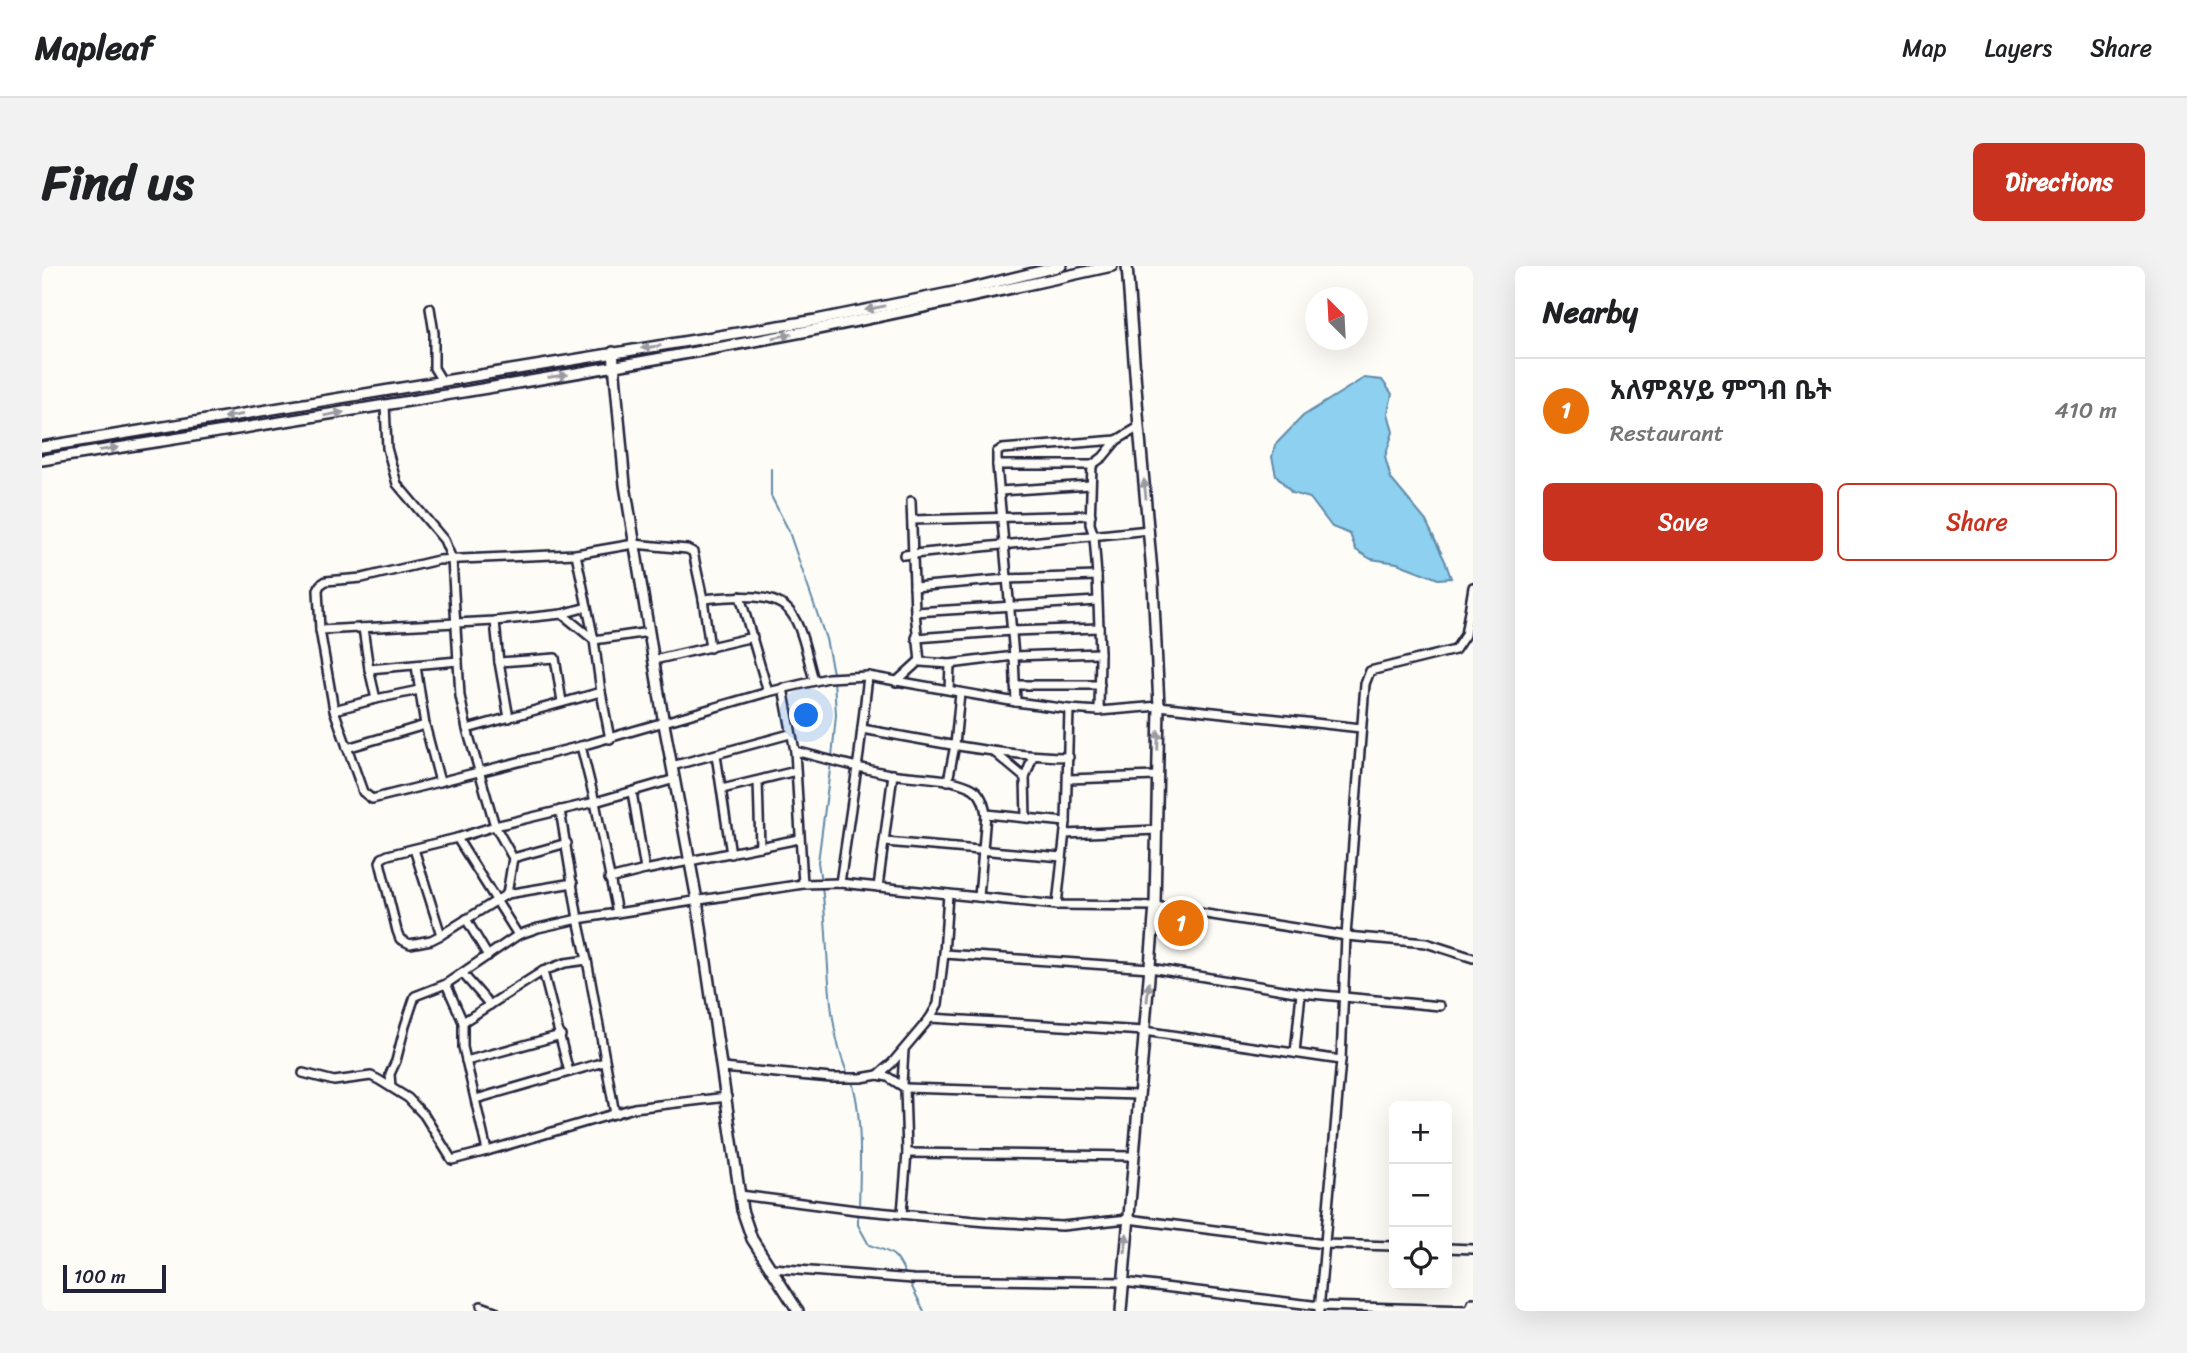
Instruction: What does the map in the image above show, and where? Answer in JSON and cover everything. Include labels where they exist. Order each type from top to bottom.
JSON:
[{"type":"street","points":[[42,447],[613,352],[837,320],[1061,266]]},
{"type":"street","points":[[42,460],[614,366],[1112,266]]},
{"type":"street","points":[[1121,1311],[1154,906],[1159,706],[1149,530],[1127,266]]},
{"type":"street","points":[[430,307],[434,333],[434,368],[442,381]]},
{"type":"street","points":[[613,352],[625,485],[664,724],[697,900],[740,1195],[752,1239],[797,1311]]},
{"type":"street","points":[[385,405],[387,448],[397,484],[439,533],[452,559],[460,696],[495,826],[513,858],[507,894]]},
{"type":"street","points":[[997,465],[1092,465],[1108,452],[1117,440],[1139,427]]},
{"type":"street","points":[[1016,702],[998,452],[1002,449],[1117,440]]},
{"type":"street","points":[[1092,465],[1090,530],[1094,536],[1097,576],[1100,711]]},
{"type":"street","points":[[1000,491],[1090,485]]},
{"type":"street","points":[[911,502],[919,661]]},
{"type":"street","points":[[912,520],[1091,515]]},
{"type":"street","points":[[904,555],[1149,530]]},
{"type":"street","points":[[710,648],[704,599],[691,550],[634,544],[576,554],[452,559],[412,565],[362,578],[326,581],[318,590],[320,630],[334,710],[363,792],[372,799],[664,724],[768,692],[828,678],[868,676],[1069,709],[1100,711],[1159,706],[1361,728]]},
{"type":"street","points":[[576,554],[610,738]]},
{"type":"street","points":[[914,587],[1007,579],[1097,576]]},
{"type":"street","points":[[1319,1309],[1341,1060],[1346,936],[1365,684],[1370,671],[1455,650],[1465,635],[1473,587]]},
{"type":"street","points":[[704,599],[740,596],[769,601],[791,613],[799,628],[814,680]]},
{"type":"street","points":[[740,596],[768,692]]},
{"type":"street","points":[[915,612],[1097,601]]},
{"type":"street","points":[[320,630],[495,621],[562,614],[587,607]]},
{"type":"street","points":[[562,614],[594,640],[649,632]]},
{"type":"street","points":[[495,621],[509,718]]},
{"type":"street","points":[[363,628],[376,699]]},
{"type":"street","points":[[916,638],[1099,628]]},
{"type":"street","points":[[654,660],[752,637]]},
{"type":"street","points":[[919,661],[950,664],[1014,656],[1100,653]]},
{"type":"street","points":[[499,662],[555,658],[562,702]]},
{"type":"street","points":[[369,669],[458,661]]},
{"type":"street","points":[[896,682],[919,661]]},
{"type":"street","points":[[949,690],[950,664]]},
{"type":"street","points":[[416,666],[425,725],[440,782]]},
{"type":"street","points":[[840,883],[868,676]]},
{"type":"street","points":[[1015,685],[1100,685]]},
{"type":"street","points":[[783,688],[794,751],[803,884]]},
{"type":"street","points":[[334,710],[419,690]]},
{"type":"street","points":[[467,729],[601,692]]},
{"type":"street","points":[[948,781],[960,693]]},
{"type":"street","points":[[1057,905],[1066,822],[1069,709]]},
{"type":"street","points":[[347,748],[425,725]]},
{"type":"street","points":[[862,729],[993,752],[1069,757]]},
{"type":"street","points":[[672,766],[790,734]]},
{"type":"street","points":[[580,746],[595,802],[617,913]]},
{"type":"street","points":[[794,751],[892,774],[948,781],[975,790],[984,803],[985,814],[979,897]]},
{"type":"street","points":[[993,752],[1025,778]]},
{"type":"street","points":[[716,755],[731,853]]},
{"type":"street","points":[[1026,817],[1025,778],[1033,756]]},
{"type":"street","points":[[722,789],[796,771]]},
{"type":"street","points":[[878,887],[892,774]]},
{"type":"street","points":[[1068,779],[1157,776]]},
{"type":"street","points":[[573,883],[507,894],[441,935],[410,944],[400,939],[397,931],[380,862],[388,855],[675,779]]},
{"type":"street","points":[[758,782],[760,847]]},
{"type":"street","points":[[632,792],[645,870]]},
{"type":"street","points":[[560,810],[615,1114]]},
{"type":"street","points":[[985,814],[1066,822]]},
{"type":"street","points":[[1065,834],[1156,830]]},
{"type":"street","points":[[457,838],[518,935]]},
{"type":"street","points":[[609,879],[799,839]]},
{"type":"street","points":[[885,842],[1062,857]]},
{"type":"street","points":[[513,858],[566,843]]},
{"type":"street","points":[[414,849],[441,935]]},
{"type":"street","points":[[391,1087],[390,1074],[415,996],[463,974],[518,935],[578,919],[803,884],[840,883],[1057,905],[1154,906],[1346,936],[1426,943],[1473,958]]},
{"type":"street","points":[[878,1075],[930,1018],[938,1004],[948,894]]},
{"type":"street","points":[[466,919],[488,956]]},
{"type":"street","points":[[944,954],[1150,968],[1301,993],[1440,1006]]},
{"type":"street","points":[[463,1022],[543,971],[565,963],[587,960]]},
{"type":"street","points":[[543,971],[569,1072]]},
{"type":"street","points":[[463,974],[490,1006]]},
{"type":"street","points":[[446,984],[463,1022],[463,1047],[487,1151]]},
{"type":"street","points":[[1295,1053],[1301,993]]},
{"type":"street","points":[[930,1018],[1144,1031],[1341,1060]]},
{"type":"street","points":[[466,1061],[561,1035]]},
{"type":"street","points":[[902,1213],[907,1153],[904,1048]]},
{"type":"street","points":[[476,1099],[604,1062]]},
{"type":"street","points":[[723,1068],[831,1078],[878,1075],[888,1077],[903,1086],[1138,1095]]},
{"type":"street","points":[[303,1073],[334,1081],[371,1076],[391,1087],[408,1098],[424,1115],[452,1160],[634,1108],[727,1097]]},
{"type":"street","points":[[907,1153],[1133,1156]]},
{"type":"street","points":[[740,1195],[856,1210],[986,1222],[1062,1226],[1128,1219],[1324,1244],[1389,1246]]},
{"type":"street","points":[[1452,1248],[1473,1249]]},
{"type":"street","points":[[772,1268],[913,1279],[1123,1282],[1319,1309],[1472,1309]]},
{"type":"street","points":[[481,1306],[495,1311]]},
{"type":"water","points":[[1364,378],[1382,380],[1392,394],[1388,413],[1393,432],[1385,457],[1391,479],[1426,521],[1451,578],[1438,579],[1397,563],[1371,559],[1356,550],[1350,534],[1332,527],[1310,498],[1292,493],[1276,475],[1272,457],[1275,445],[1303,416]]},
{"type":"waterway","points":[[771,469],[771,496],[788,529],[826,639],[833,673]]},
{"type":"waterway","points":[[832,757],[836,715],[834,679]]},
{"type":"waterway","points":[[821,882],[818,862],[831,762]]},
{"type":"waterway","points":[[822,887],[831,1007],[840,1053],[848,1075]]},
{"type":"waterway","points":[[851,1080],[859,1124],[859,1206]]},
{"type":"waterway","points":[[858,1212],[858,1225],[869,1245],[892,1254],[900,1262],[906,1276]]},
{"type":"waterway","points":[[909,1281],[924,1311]]},
{"type":"place","name":"አለምጸሃይ ምግብ ቤት","points":[[1181,923]]}]
